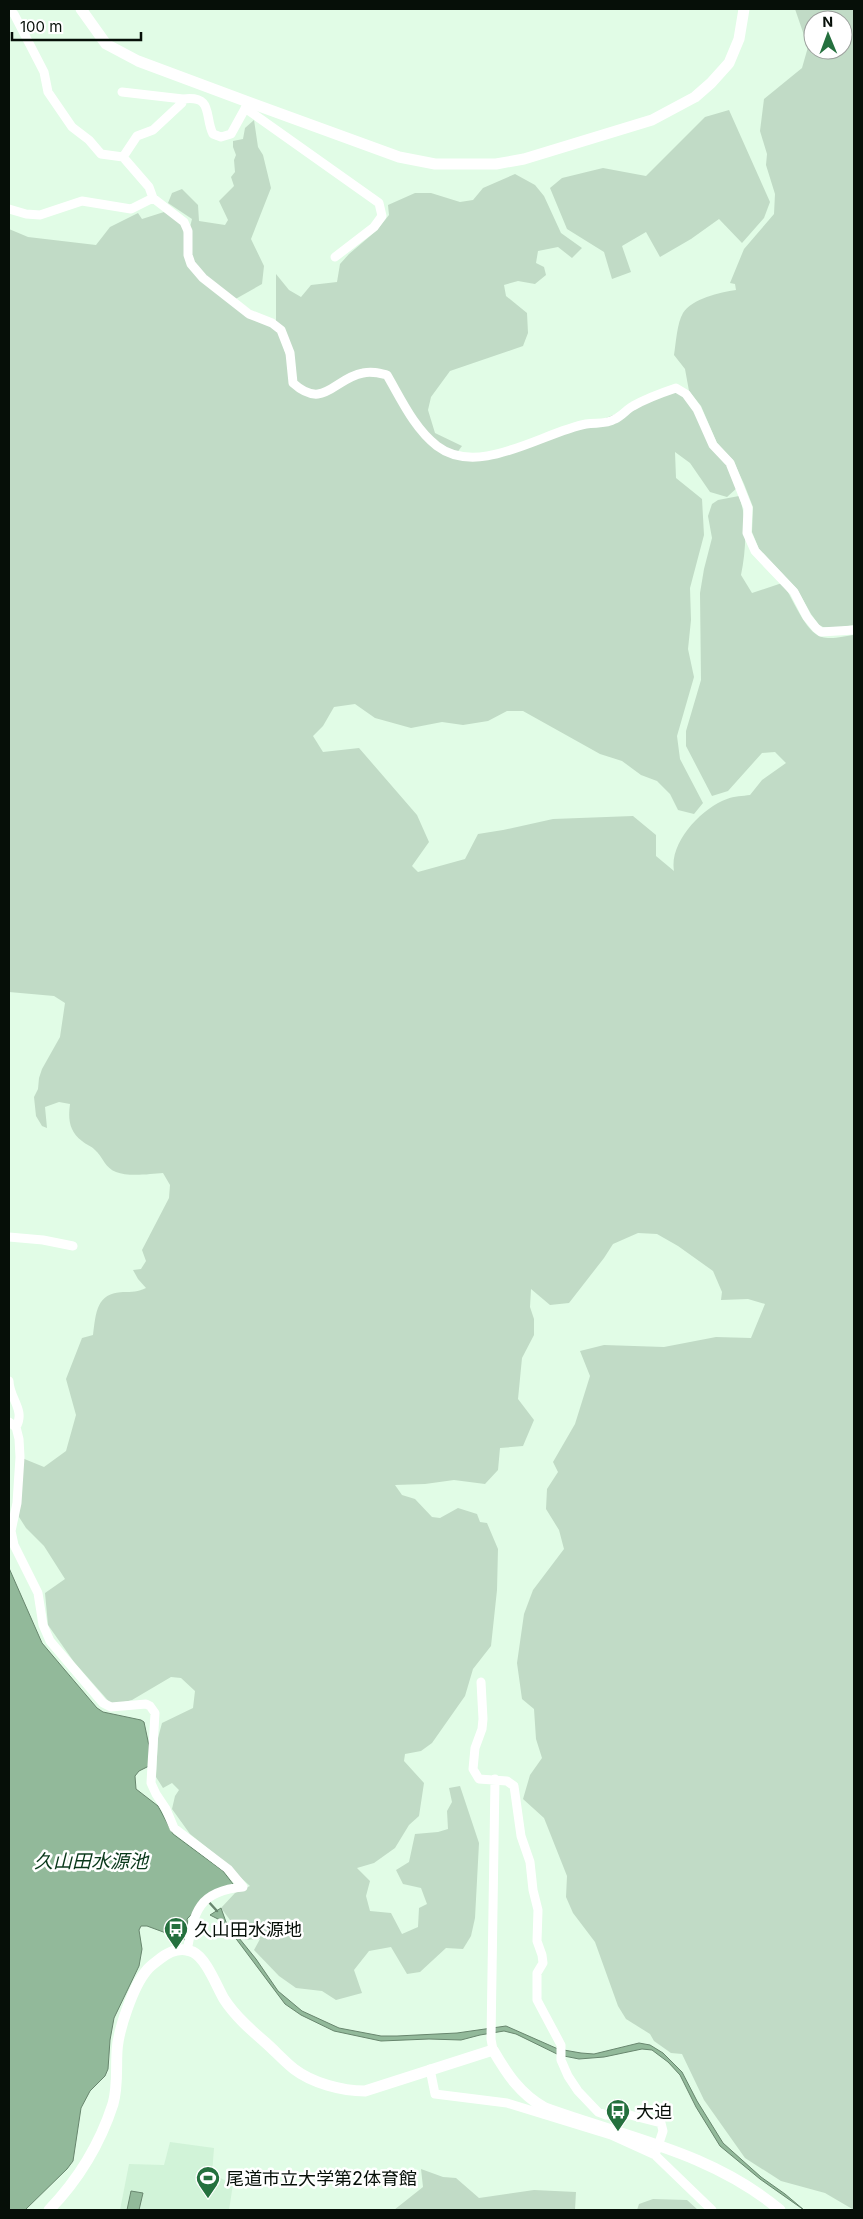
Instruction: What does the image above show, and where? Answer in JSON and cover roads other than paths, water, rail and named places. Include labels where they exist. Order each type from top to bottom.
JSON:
[{"type":"street","points":[[81,9],[106,44],[138,61],[247,105],[399,157],[435,164],[496,164],[524,160],[652,120],[695,97],[712,83],[729,63],[739,39],[744,9]]},
{"type":"street","points":[[9,10],[18,21],[44,72],[48,92],[72,128],[89,140],[101,154],[123,158],[149,187],[153,198],[184,222],[188,231],[188,255],[191,264],[203,278],[249,314],[272,323],[281,330],[290,353],[293,383],[301,390],[312,395],[322,394],[361,373],[374,372],[387,375],[408,413],[420,428],[437,446],[456,455],[501,454],[586,424],[605,423],[616,419],[633,406],[676,388],[686,394],[697,409],[713,445],[730,463],[748,508],[748,533],[755,551],[794,592],[807,617],[821,632],[854,630]]},
{"type":"street","points":[[122,92],[183,99],[192,98],[203,102],[208,109],[210,128],[213,134],[221,137],[231,134],[247,105]]},
{"type":"street","points":[[123,158],[137,136],[153,130],[182,103],[183,99]]},
{"type":"street","points":[[247,105],[379,203],[382,216],[374,227],[335,257]]},
{"type":"street","points":[[9,209],[26,214],[40,215],[82,201],[132,209],[153,198]]},
{"type":"street","points":[[9,1238],[43,1240],[73,1246]]},
{"type":"street","points":[[9,1381],[9,1389],[20,1411],[19,1421],[12,1424],[19,1439],[20,1457],[13,1482],[11,1531],[14,1545],[38,1593],[44,1625],[50,1641],[103,1703],[111,1707],[146,1704],[155,1712],[151,1783],[156,1794],[174,1828],[228,1869],[243,1887],[215,1894],[201,1905],[192,1921],[188,1947]]},
{"type":"street","points":[[481,1682],[482,1729],[475,1748],[472,1769],[479,1779],[507,1781],[514,1786],[521,1836],[530,1862],[533,1890],[538,1910],[537,1940],[543,1963],[537,1973],[538,2000],[561,2045],[561,2060],[568,2076],[598,2112],[606,2115],[630,2115],[661,2123],[664,2131],[658,2150]]},
{"type":"street","points":[[495,1779],[491,2039],[493,2050],[510,2079],[531,2100],[545,2108],[658,2150],[712,2210]]},
{"type":"street","points":[[188,1947],[202,1960],[225,2000],[242,2021],[295,2070],[348,2091],[365,2091],[493,2050]]},
{"type":"street","points":[[49,2210],[63,2196],[85,2166],[104,2128],[116,2091],[119,2034],[139,1981],[147,1969],[171,1951],[188,1947]]},
{"type":"street","points":[[430,2069],[435,2094],[507,2103],[708,2164],[743,2183],[780,2210]]},
{"type":"water","name":"久山田水源池","points":[[9,1568],[42,1643],[97,1708],[103,1712],[144,1722],[149,1746],[149,1766],[139,1771],[135,1776],[136,1789],[158,1806],[173,1834],[223,1871],[233,1884],[230,1887],[215,1890],[187,1919],[188,1925],[185,1940],[147,1926],[141,1926],[139,1930],[142,1949],[139,1966],[114,2018],[108,2069],[105,2076],[90,2091],[81,2108],[73,2161],[25,2210],[9,2210]]},
{"type":"water","points":[[221,1908],[226,1922],[256,1959],[278,1991],[302,2011],[339,2028],[381,2036],[397,2036],[457,2033],[506,2026],[558,2049],[594,2054],[639,2043],[650,2045],[663,2053],[682,2072],[697,2101],[723,2143],[761,2177],[804,2210],[760,2179],[720,2146],[696,2107],[680,2075],[668,2062],[652,2050],[642,2049],[604,2057],[579,2059],[559,2055],[516,2034],[504,2031],[461,2040],[381,2041],[334,2031],[301,2015],[285,2004],[228,1928],[220,1920],[210,1915]]},
{"type":"water","points":[[131,2191],[143,2193],[139,2210],[127,2210]]},
{"type":"waterway","points":[[207,1900],[217,1911]]},
{"type":"place","name":"久山田水源地","points":[[176,1950]]},
{"type":"place","name":"大迫","points":[[618,2132]]},
{"type":"place","name":"尾道市立大学第2体育館","points":[[208,2199]]}]
